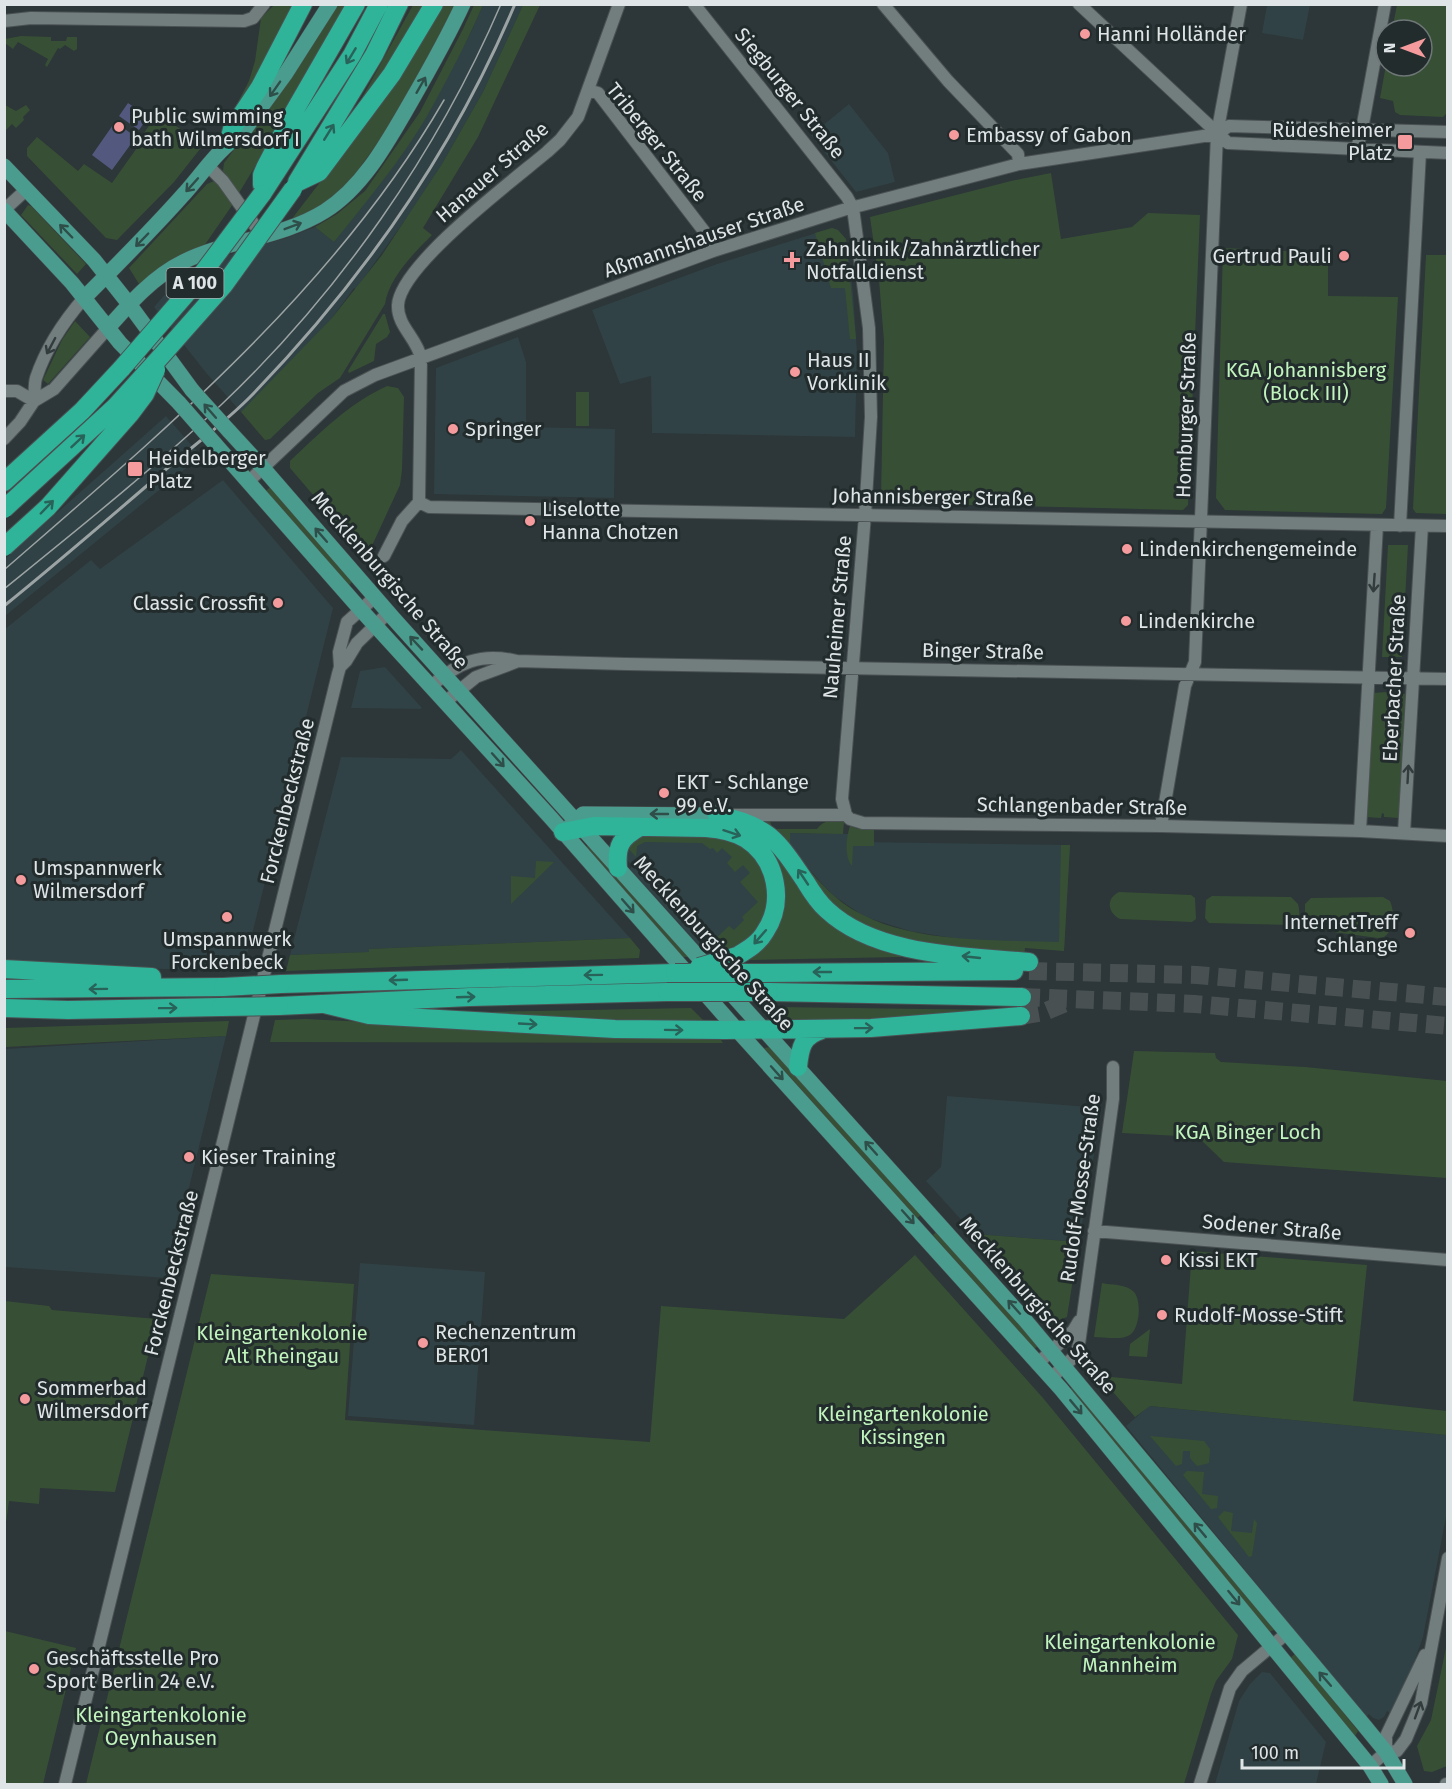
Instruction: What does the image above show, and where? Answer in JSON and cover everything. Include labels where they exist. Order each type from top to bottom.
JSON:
[{"type":"highway","points":[[229,141],[232,129],[260,87],[303,4]]},
{"type":"highway","points":[[270,171],[295,110],[356,4]]},
{"type":"highway","points":[[270,171],[352,55],[379,4]]},
{"type":"highway","name":"A 100","points":[[4,509],[115,407],[224,285],[295,185],[374,55],[399,4]]},
{"type":"highway","points":[[295,185],[319,172],[392,74],[434,4]]},
{"type":"highway","name":"A 100","points":[[4,482],[82,411],[193,286],[262,194],[262,175],[270,171]]},
{"type":"highway","points":[[4,547],[48,507],[130,414],[145,394],[163,354]]},
{"type":"highway","points":[[4,989],[177,988],[652,973],[1029,967],[911,949],[864,933],[827,910],[785,850],[768,833],[750,823],[717,815]]},
{"type":"highway","points":[[574,827],[717,829],[744,837],[756,847],[769,866],[775,880],[776,890],[776,909],[764,934],[751,948],[737,956],[675,973]]},
{"type":"highway","points":[[618,868],[620,842],[640,827]]},
{"type":"highway","points":[[4,969],[162,977],[177,988]]},
{"type":"highway","points":[[4,1008],[68,1010],[279,1006],[471,997],[667,992],[1022,997]]},
{"type":"highway","points":[[324,1004],[369,1015],[615,1029],[737,1030],[758,1023],[827,1029],[915,1026],[1021,1016]]},
{"type":"highway","points":[[4,1019],[44,1017],[68,1010]]},
{"type":"highway","points":[[798,1067],[800,1047],[803,1042],[815,1032],[827,1029]]},
{"type":"main road","points":[[84,298],[155,226],[209,167],[229,141],[240,136],[271,94],[330,4]]},
{"type":"main road","points":[[108,328],[129,304],[163,274],[182,262],[291,227],[325,211],[349,192],[361,179],[389,138],[463,4]]},
{"type":"main road","name":"Mecklenburgische Straße","points":[[4,166],[107,275],[192,390],[388,612],[529,767],[574,827],[737,1030],[1051,1378],[1273,1645],[1370,1766],[1381,1785]]},
{"type":"main road","name":"Mecklenburgische Straße","points":[[5,210],[84,298],[120,343],[179,403],[361,610],[516,780],[574,827],[618,868],[1052,1351],[1386,1752],[1405,1785]]},
{"type":"main road","points":[[516,780],[529,767]]},
{"type":"main road","points":[[574,827],[583,814],[717,815]]},
{"type":"street","points":[[4,21],[31,18],[232,22],[253,18],[264,4]]},
{"type":"street","name":"Hanauer Straße","points":[[422,358],[419,346],[402,323],[399,314],[399,298],[402,291],[420,266],[452,232],[560,140],[578,117],[619,4]]},
{"type":"street","name":"Siegburger Straße","points":[[694,4],[854,208]]},
{"type":"street","points":[[884,4],[948,81],[1018,154],[1019,164]]},
{"type":"street","points":[[1079,4],[1228,143],[1448,153]]},
{"type":"street","name":"Homburger Straße","points":[[1161,826],[1185,686],[1195,662],[1217,134],[1241,4]]},
{"type":"street","points":[[1357,149],[1384,4]]},
{"type":"street","name":"Triberger Straße","points":[[588,90],[598,93],[710,239],[714,251]]},
{"type":"street","name":"Aßmannshauser Straße","points":[[248,482],[344,392],[375,375],[714,251],[854,208],[1019,164],[1217,134],[1229,126],[1448,132]]},
{"type":"street","points":[[1400,526],[1420,152]]},
{"type":"street","points":[[209,167],[223,181],[263,237]]},
{"type":"street","points":[[5,210],[27,189]]},
{"type":"street","name":"Nauheimer Straße","points":[[846,815],[842,799],[871,417],[871,356],[854,208]]},
{"type":"street","points":[[34,401],[35,380],[51,344],[84,298]]},
{"type":"street","points":[[4,439],[20,422],[34,401],[54,389],[108,328]]},
{"type":"street","points":[[384,556],[402,521],[419,502],[422,358]]},
{"type":"street","points":[[4,391],[17,391],[34,401]]},
{"type":"street","name":"Johannisberger Straße","points":[[419,502],[429,507],[1448,526]]},
{"type":"street","name":"Eberbacher Straße","points":[[1360,831],[1377,525]]},
{"type":"street","name":"Eberbacher Straße","points":[[1404,833],[1422,526]]},
{"type":"street","name":"Forckenbeckstraße","points":[[65,1785],[340,667],[339,652],[347,622],[375,597]]},
{"type":"street","name":"Forckenbeckstraße","points":[[340,667],[357,643],[388,612]]},
{"type":"street","name":"Binger Straße","points":[[431,686],[460,664],[506,659],[517,662],[1448,679]]},
{"type":"street","name":"Binger Straße","points":[[446,702],[480,674],[517,662]]},
{"type":"street","name":"Schlangenbader Straße","points":[[717,815],[846,815],[856,822],[863,823],[1161,826],[1360,831],[1448,836]]},
{"type":"street","name":"Rudolf-Mosse-Straße","points":[[1051,1378],[1076,1355],[1113,1099],[1113,1066]]},
{"type":"street","name":"Sodener Straße","points":[[1094,1231],[1448,1260]]},
{"type":"street","name":"Rudolf-Mosse-Straße","points":[[1037,1364],[1073,1331],[1082,1314]]},
{"type":"street","points":[[1370,1766],[1386,1752],[1397,1751],[1406,1739],[1413,1722],[1426,1680],[1430,1645],[1448,1558]]},
{"type":"street","points":[[1200,1785],[1230,1688],[1242,1671],[1286,1634]]},
{"type":"street","points":[[1386,1752],[1386,1736],[1430,1645]]},
{"type":"shaded area","points":[[483,5],[523,5],[483,92],[442,164],[356,289],[354,288],[332,318],[280,374],[241,412],[207,374],[154,307],[181,276],[236,252],[315,227],[334,242],[385,177],[426,117]]},
{"type":"shaded area","points":[[1267,5],[1310,5],[1303,40],[1262,33]]},
{"type":"shaded area","points":[[849,104],[888,153],[895,182],[856,192],[811,135]]},
{"type":"shaded area","points":[[832,228],[838,230],[846,239],[853,293],[857,352],[855,437],[652,433],[651,376],[620,384],[592,310],[717,264]]},
{"type":"shaded area","points":[[518,337],[526,362],[526,427],[615,429],[614,498],[434,494],[436,368]]},
{"type":"shaded area","points":[[166,416],[201,456],[5,616],[5,559]]},
{"type":"shaded area","points":[[223,480],[333,608],[243,971],[124,968],[5,961],[5,629],[91,560],[100,569]]},
{"type":"shaded area","points":[[385,667],[422,708],[351,708],[360,671]]},
{"type":"shaded area","points":[[461,750],[630,938],[370,949],[369,952],[290,955],[341,757],[451,759]]},
{"type":"shaded area","points":[[699,833],[764,869],[756,935],[709,957],[630,869],[632,866],[624,856],[624,844]]},
{"type":"shaded area","points":[[790,833],[860,834],[861,842],[1070,845],[1064,951],[910,931],[865,917],[834,896],[823,885],[790,847]]},
{"type":"shaded area","points":[[226,1036],[167,1278],[5,1267],[5,1049]]},
{"type":"shaded area","points":[[947,1096],[1102,1108],[1079,1242],[974,1234],[926,1181],[941,1167]]},
{"type":"shaded area","points":[[360,1263],[485,1272],[474,1425],[348,1416]]},
{"type":"shaded area","points":[[1149,1406],[1447,1435],[1447,1512],[1423,1637],[1411,1671],[1390,1713],[1387,1711],[1379,1720],[1369,1714],[1366,1717],[1126,1426]]},
{"type":"shaded area","points":[[1262,1672],[1270,1673],[1326,1742],[1316,1784],[1215,1784],[1239,1701],[1250,1684]]},
{"type":"green space","points":[[274,5],[297,5],[275,50],[230,117],[249,81],[255,61],[261,18]]},
{"type":"green space","points":[[338,5],[349,5],[239,193],[223,171],[224,163],[311,47]]},
{"type":"green space","points":[[413,5],[428,5],[401,51],[352,116]]},
{"type":"green space","points":[[441,5],[457,5],[396,117],[351,180],[332,200],[291,220],[357,134]]},
{"type":"green space","points":[[474,5],[483,5],[427,116],[395,165],[334,242],[315,227],[337,214],[365,191],[420,112]]},
{"type":"green space","points":[[523,5],[540,5],[478,137],[423,228],[432,235],[410,258],[391,285],[385,304],[340,378],[318,393],[270,439],[265,440],[241,412],[332,318],[382,255],[442,164],[483,92]]},
{"type":"green space","name":"Rüdesheimer Platz","points":[[1397,5],[1447,5],[1447,113],[1443,117],[1400,115],[1395,112],[1393,101],[1380,98],[1384,78],[1434,78],[1434,18],[1394,18]]},
{"type":"green space","points":[[21,36],[51,37],[51,41],[66,41],[67,37],[77,37],[77,49],[74,51],[65,45],[58,48],[47,67],[45,65],[48,59],[18,42],[13,49],[5,43],[5,39]]},
{"type":"green space","points":[[5,105],[16,111],[26,105],[30,110],[16,128],[12,124],[5,131]]},
{"type":"green space","points":[[157,114],[204,144],[174,182],[117,240],[106,238],[27,156],[27,148],[37,137],[78,171],[84,164],[112,183],[146,135],[144,133]]},
{"type":"green space","points":[[1051,173],[1061,239],[1132,227],[1148,213],[1200,215],[1188,505],[1183,510],[885,503],[881,498],[884,341],[879,280],[870,217]]},
{"type":"green space","points":[[214,181],[233,204],[204,246],[141,287],[129,268],[207,184]]},
{"type":"green space","points":[[28,205],[86,264],[77,274],[21,215]]},
{"type":"green space","points":[[832,228],[838,230],[846,239],[856,339],[850,339],[845,288],[831,288],[815,233]]},
{"type":"green space","name":"KGA Johannisberg (Block III)","points":[[1223,248],[1306,252],[1306,263],[1328,263],[1328,296],[1398,297],[1386,508],[1382,514],[1225,510],[1216,498]]},
{"type":"green space","points":[[1426,255],[1447,255],[1447,514],[1416,513],[1413,509]]},
{"type":"green space","points":[[385,314],[390,332],[387,337],[376,344],[374,361],[349,373],[348,371]]},
{"type":"green space","points":[[75,321],[90,337],[48,384],[43,380],[62,340]]},
{"type":"green space","points":[[387,386],[398,388],[404,397],[400,485],[370,550],[362,552],[290,468],[290,461],[347,410]]},
{"type":"green space","points":[[576,392],[589,392],[589,426],[576,426]]},
{"type":"green space","points":[[270,487],[352,582],[349,585],[266,491]]},
{"type":"green space","points":[[1388,545],[1408,545],[1402,657],[1382,657]]},
{"type":"green space","points":[[1388,692],[1387,725],[1390,725],[1391,692],[1406,694],[1399,818],[1384,817],[1382,813],[1381,818],[1366,817],[1372,693]]},
{"type":"green space","points":[[757,819],[770,820],[772,829],[817,829],[825,822],[844,822],[843,834],[790,833],[790,847],[833,895],[856,912],[882,923],[911,931],[971,939],[1059,942],[1061,845],[1070,845],[1064,951],[1025,948],[1024,956],[916,944],[848,921]]},
{"type":"green space","points":[[725,823],[767,841],[821,907],[913,954],[900,957],[750,960],[780,879]]},
{"type":"green space","points":[[850,826],[858,829],[874,829],[874,846],[853,846],[852,866],[846,847]]},
{"type":"green space","points":[[712,834],[747,848],[764,869],[770,907],[756,935],[720,955],[712,942],[729,926],[734,930],[744,920],[742,917],[758,902],[740,882],[750,873],[743,865],[735,872],[727,863],[732,857],[722,848],[717,853],[713,848],[710,849],[702,843],[645,842],[637,846],[636,857],[624,844],[630,836]]},
{"type":"green space","points":[[589,845],[689,957],[682,957],[585,848]]},
{"type":"green space","points":[[536,861],[554,862],[511,904],[511,876],[535,878]]},
{"type":"green space","points":[[1119,892],[1191,895],[1195,898],[1196,919],[1192,922],[1120,919],[1113,913],[1110,906],[1112,898]]},
{"type":"green space","points":[[1212,896],[1291,897],[1298,904],[1299,916],[1297,922],[1292,925],[1209,923],[1205,918],[1206,900]]},
{"type":"green space","points":[[1383,897],[1390,901],[1393,911],[1392,925],[1384,937],[1311,929],[1305,924],[1305,904],[1311,898]]},
{"type":"green space","points":[[630,938],[640,950],[639,958],[286,971],[290,955],[369,952],[369,949]]},
{"type":"green space","points":[[777,1007],[1000,1010],[1001,1012],[786,1025],[777,1015]]},
{"type":"green space","points":[[691,1008],[706,1023],[433,1013]]},
{"type":"green space","points":[[306,1019],[721,1040],[723,1043],[270,1042],[275,1020]]},
{"type":"green space","points":[[229,1021],[226,1036],[5,1047],[5,1028]]},
{"type":"green space","points":[[770,1047],[921,1215],[917,1218],[764,1048]]},
{"type":"green space","name":"KGA Binger Loch","points":[[1134,1051],[1215,1053],[1216,1058],[1221,1062],[1305,1067],[1447,1081],[1447,1178],[1224,1162],[1198,1137],[1122,1133]]},
{"type":"green space","points":[[936,1232],[1038,1346],[1034,1349],[933,1235]]},
{"type":"green space","points":[[974,1234],[1079,1242],[1067,1317],[1054,1322]]},
{"type":"green space","points":[[1192,1251],[1367,1265],[1353,1401],[1447,1411],[1447,1435],[1150,1406],[1135,1417],[1105,1383],[1102,1376],[1182,1384]]},
{"type":"green space","points":[[915,1255],[1043,1398],[1238,1635],[1232,1659],[1216,1681],[1211,1694],[1184,1784],[86,1784],[211,1274],[354,1284],[345,1420],[650,1442],[661,1306],[844,1319]]},
{"type":"green space","points":[[1102,1283],[1131,1289],[1137,1296],[1139,1309],[1137,1322],[1128,1336],[1094,1337]]},
{"type":"green space","points":[[5,1301],[49,1306],[52,1310],[157,1319],[115,1492],[40,1488],[39,1504],[9,1501],[5,1530]]},
{"type":"green space","points":[[1150,1329],[1147,1357],[1129,1356],[1130,1344]]},
{"type":"green space","points":[[1073,1386],[1274,1630],[1269,1632],[1069,1390]]},
{"type":"green space","points":[[1150,1436],[1204,1441],[1210,1449],[1209,1463],[1197,1466],[1190,1458],[1190,1451],[1183,1451],[1182,1464],[1176,1466]]},
{"type":"green space","points":[[1187,1471],[1204,1472],[1202,1494],[1218,1496],[1217,1508],[1211,1509],[1183,1475]]},
{"type":"green space","points":[[1224,1511],[1233,1513],[1231,1531],[1252,1533],[1254,1519],[1257,1523],[1252,1556],[1249,1557],[1218,1517]]},
{"type":"green space","points":[[5,1631],[76,1648],[43,1784],[5,1784]]},
{"type":"green space","points":[[1447,1643],[1447,1766],[1432,1772],[1424,1771],[1417,1746],[1431,1720]]},
{"type":"green space","points":[[1295,1654],[1358,1731],[1355,1736],[1290,1658]]},
{"type":"water","points":[[128,103],[148,117],[139,130],[119,116]]},
{"type":"water","points":[[115,122],[136,137],[112,170],[92,155]]},
{"type":"tunnel","points":[[1029,971],[1197,975],[1448,997]]},
{"type":"tunnel","points":[[1022,997],[1195,1004],[1448,1026]]},
{"type":"tunnel","points":[[1021,1016],[1044,1012],[1068,1002]]},
{"type":"tram line","points":[[4,589],[196,428],[265,361],[306,316],[345,268],[415,167],[447,114],[501,4]]},
{"type":"tram line","points":[[4,570],[186,409],[300,294],[352,233],[400,168],[444,100]]},
{"type":"railway","points":[[4,606],[233,413],[293,351],[368,259],[434,161],[491,58],[515,4]]},
{"type":"place","name":"Hanni Holländer","points":[[1085,34]]},
{"type":"place","name":"Public swimming bath Wilmersdorf I","points":[[119,127]]},
{"type":"place","name":"Embassy of Gabon","points":[[954,135]]},
{"type":"place","name":"Rüdesheimer Platz","points":[[1405,142]]},
{"type":"place","name":"Gertrud Pauli","points":[[1344,256]]},
{"type":"place","name":"Zahnklinik/Zahnärztlicher Notfalldienst","points":[[792,260]]},
{"type":"place","name":"Haus II Vorklinik","points":[[795,372]]},
{"type":"place","name":"Springer","points":[[453,429]]},
{"type":"place","name":"Heidelberger Platz","points":[[135,469]]},
{"type":"place","name":"Liselotte Hanna Chotzen","points":[[530,521]]},
{"type":"place","name":"Lindenkirchengemeinde","points":[[1127,549]]},
{"type":"place","name":"Classic Crossfit","points":[[278,603]]},
{"type":"place","name":"Lindenkirche","points":[[1126,621]]},
{"type":"place","name":"EKT - Schlange 99 e.V.","points":[[664,793]]},
{"type":"place","name":"Umspannwerk Wilmersdorf","points":[[21,880]]},
{"type":"place","name":"Umspannwerk Forckenbeck","points":[[227,917]]},
{"type":"place","name":"InternetTreff Schlange","points":[[1410,933]]},
{"type":"place","name":"Kieser Training","points":[[189,1157]]},
{"type":"place","name":"Kissi EKT","points":[[1166,1260]]},
{"type":"place","name":"Rudolf-Mosse-Stift","points":[[1162,1315]]},
{"type":"place","name":"Rechenzentrum BER01","points":[[423,1343]]},
{"type":"place","name":"Sommerbad Wilmersdorf","points":[[25,1399]]},
{"type":"place","name":"Geschäftsstelle Pro Sport Berlin 24 e.V.","points":[[34,1669]]},
{"type":"park label","name":"Kleingartenkolonie Alt Rheingau","points":[[282,1344]]},
{"type":"park label","name":"Kleingartenkolonie Kissingen","points":[[903,1426]]},
{"type":"park label","name":"Kleingartenkolonie Mannheim","points":[[1130,1654]]},
{"type":"park label","name":"Kleingartenkolonie Oeynhausen","points":[[161,1726]]}]
